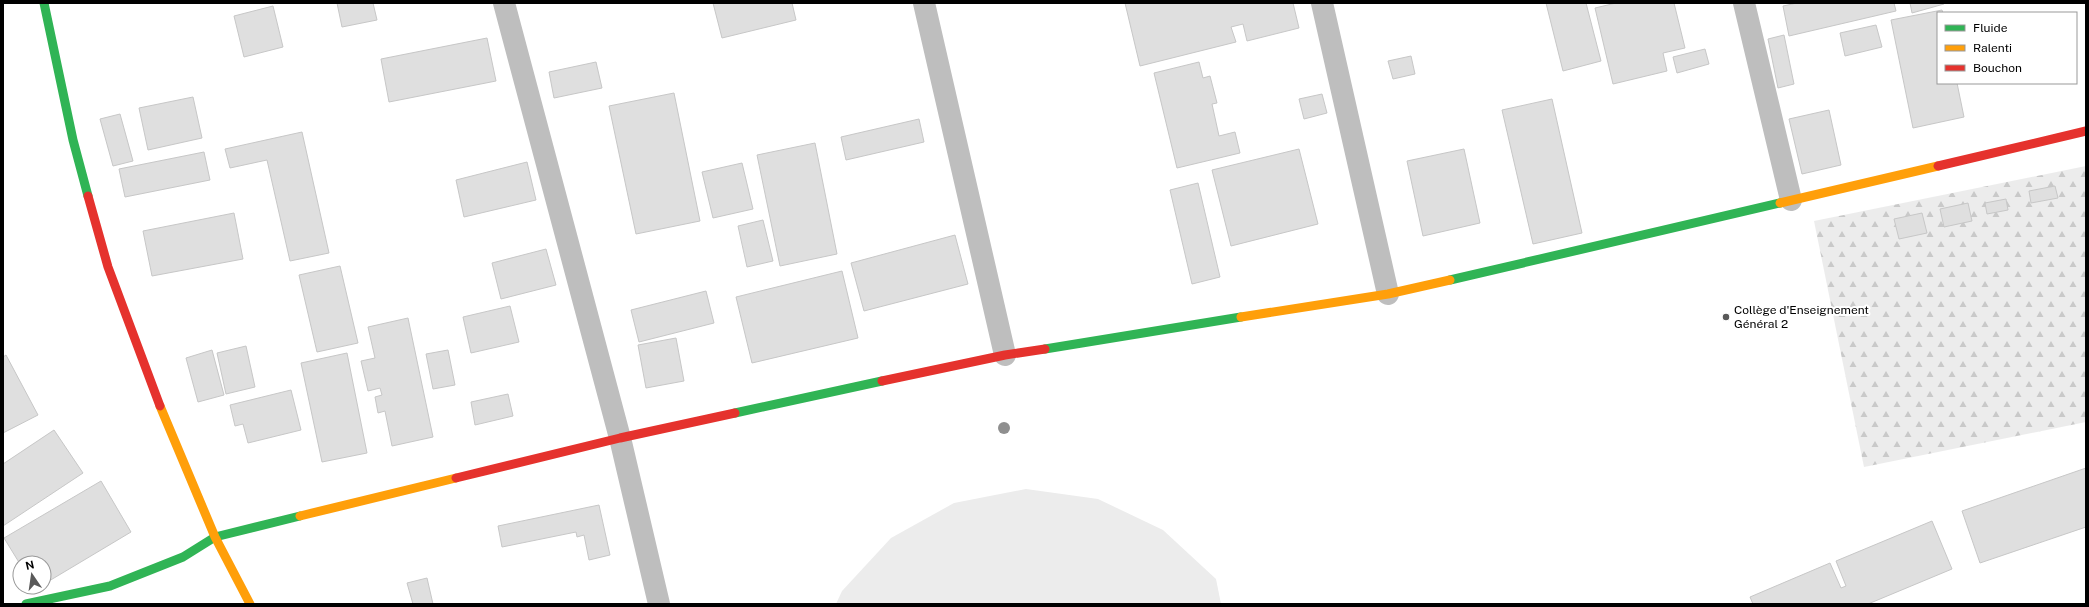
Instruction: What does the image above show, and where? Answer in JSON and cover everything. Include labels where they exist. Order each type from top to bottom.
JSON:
[{"type":"street","points":[[44,3],[73,140],[108,267],[158,400],[215,536],[250,604]]},
{"type":"street","points":[[504,3],[620,438],[659,604]]},
{"type":"street","points":[[924,3],[1005,355]]},
{"type":"street","points":[[1322,3],[1388,294]]},
{"type":"street","points":[[1744,3],[1791,200]]},
{"type":"street","points":[[26,604],[116,583],[183,557],[215,536],[620,438],[1005,355],[1388,294],[2086,131]]},
{"type":"green space","points":[[2086,166],[2086,422],[1864,467],[1814,221]]},
{"type":"green space","points":[[1026,489],[1098,499],[1163,530],[1216,579],[1221,604],[836,604],[842,591],[891,538],[954,503]]},
{"type":"building","points":[[337,3],[373,3],[377,20],[342,27]]},
{"type":"building","points":[[713,3],[792,3],[796,20],[722,38]]},
{"type":"building","points":[[1125,3],[1293,3],[1299,28],[1247,41],[1243,24],[1231,27],[1236,42],[1140,66]]},
{"type":"building","points":[[1546,3],[1586,3],[1601,61],[1563,71]]},
{"type":"building","points":[[1616,3],[1674,3],[1685,48],[1663,53],[1667,71],[1613,84],[1595,8]]},
{"type":"building","points":[[1797,3],[1894,3],[1896,11],[1789,36],[1783,6]]},
{"type":"building","points":[[1910,3],[1944,3],[1944,4],[1912,13]]},
{"type":"building","points":[[273,6],[283,47],[244,57],[234,16]]},
{"type":"building","points":[[1942,10],[1943,12],[1937,12],[1937,84],[1957,84],[1964,117],[1913,128],[1891,20]]},
{"type":"building","points":[[1876,25],[1882,47],[1845,56],[1840,33]]},
{"type":"building","points":[[1784,35],[1794,84],[1778,88],[1768,39]]},
{"type":"building","points":[[487,38],[496,81],[389,102],[381,59]]},
{"type":"building","points":[[1705,49],[1709,64],[1677,73],[1673,57]]},
{"type":"building","points":[[1411,56],[1415,74],[1393,79],[1388,61]]},
{"type":"building","points":[[596,62],[602,88],[554,98],[549,72]]},
{"type":"building","points":[[1199,62],[1203,78],[1210,76],[1217,103],[1212,104],[1219,136],[1235,132],[1240,153],[1177,168],[1154,73]]},
{"type":"building","points":[[674,93],[700,221],[636,234],[609,106]]},
{"type":"building","points":[[1322,94],[1327,113],[1304,119],[1299,99]]},
{"type":"building","points":[[193,97],[202,138],[148,150],[139,108]]},
{"type":"building","points":[[1552,99],[1582,233],[1533,244],[1502,110]]},
{"type":"building","points":[[1829,110],[1841,165],[1802,174],[1789,119]]},
{"type":"building","points":[[120,114],[133,161],[113,166],[100,119]]},
{"type":"building","points":[[919,119],[924,142],[846,160],[841,137]]},
{"type":"building","points":[[302,132],[329,253],[290,261],[267,160],[230,168],[225,149]]},
{"type":"building","points":[[815,143],[837,254],[780,266],[757,155]]},
{"type":"building","points":[[1299,149],[1318,224],[1231,246],[1212,170]]},
{"type":"building","points":[[1464,149],[1480,223],[1423,236],[1407,161]]},
{"type":"building","points":[[204,152],[210,180],[125,197],[119,169]]},
{"type":"building","points":[[527,162],[536,200],[464,217],[456,180]]},
{"type":"building","points":[[742,163],[753,209],[713,218],[702,172]]},
{"type":"building","points":[[1198,183],[1220,277],[1192,284],[1170,190]]},
{"type":"building","points":[[2055,186],[2058,198],[2031,203],[2029,191]]},
{"type":"building","points":[[2006,199],[2008,210],[1987,214],[1985,203]]},
{"type":"building","points":[[1968,203],[1972,221],[1944,227],[1940,209]]},
{"type":"building","points":[[234,213],[243,259],[152,276],[143,231]]},
{"type":"building","points":[[1922,213],[1927,233],[1899,239],[1894,219]]},
{"type":"building","points":[[763,220],[773,261],[747,267],[738,226]]},
{"type":"building","points":[[955,235],[968,284],[864,311],[851,263]]},
{"type":"building","points":[[546,249],[556,285],[501,299],[492,263]]},
{"type":"building","points":[[340,266],[358,343],[317,352],[299,275]]},
{"type":"building","points":[[842,271],[858,338],[752,363],[736,297]]},
{"type":"building","points":[[706,291],[714,323],[639,342],[631,310]]},
{"type":"building","points":[[510,306],[519,342],[471,353],[463,317]]},
{"type":"building","points":[[408,318],[433,437],[392,446],[385,411],[378,413],[375,397],[382,395],[380,388],[368,391],[361,361],[375,358],[368,327]]},
{"type":"building","points":[[676,338],[684,381],[646,388],[638,345]]},
{"type":"building","points":[[246,346],[255,387],[226,394],[217,353]]},
{"type":"building","points":[[212,350],[224,395],[198,402],[186,358]]},
{"type":"building","points":[[448,350],[455,385],[433,389],[426,354]]},
{"type":"building","points":[[347,353],[367,453],[322,462],[301,363]]},
{"type":"building","points":[[6,355],[38,415],[3,433],[3,357]]},
{"type":"building","points":[[291,390],[301,430],[248,443],[243,424],[235,426],[230,405]]},
{"type":"building","points":[[508,394],[513,416],[475,425],[471,402]]},
{"type":"building","points":[[54,430],[83,473],[3,526],[3,464]]},
{"type":"building","points":[[2086,468],[2086,527],[1980,563],[1962,511]]},
{"type":"building","points":[[101,481],[131,532],[52,579],[52,555],[14,555],[4,538]]},
{"type":"building","points":[[599,505],[610,555],[589,560],[584,535],[577,537],[576,532],[502,547],[498,526]]},
{"type":"building","points":[[1932,521],[1952,569],[1868,604],[1753,604],[1750,597],[1830,563],[1841,588],[1846,586],[1836,561]]},
{"type":"building","points":[[427,578],[433,604],[413,604],[407,583]]},
{"type":"traffic: fast","points":[[44,3],[73,140],[88,196]]},
{"type":"traffic: fast","points":[[1450,280],[1780,203]]},
{"type":"traffic: fast","points":[[1045,349],[1241,317]]},
{"type":"traffic: fast","points":[[735,413],[882,381]]},
{"type":"traffic: fast","points":[[26,604],[110,586],[183,557],[215,537],[300,516]]},
{"type":"traffic: slow","points":[[1780,203],[1938,166]]},
{"type":"traffic: slow","points":[[1241,317],[1388,294],[1450,280]]},
{"type":"traffic: slow","points":[[160,406],[215,537],[250,604]]},
{"type":"traffic: slow","points":[[300,516],[456,478]]},
{"type":"traffic: jam","points":[[1938,166],[2086,131]]},
{"type":"traffic: jam","points":[[88,196],[108,267],[160,406]]},
{"type":"traffic: jam","points":[[882,381],[1005,355],[1045,349]]},
{"type":"traffic: jam","points":[[456,478],[620,438],[735,413]]},
{"type":"place","name":"Collège d'Enseignement Général 2","points":[[1726,317]]}]
